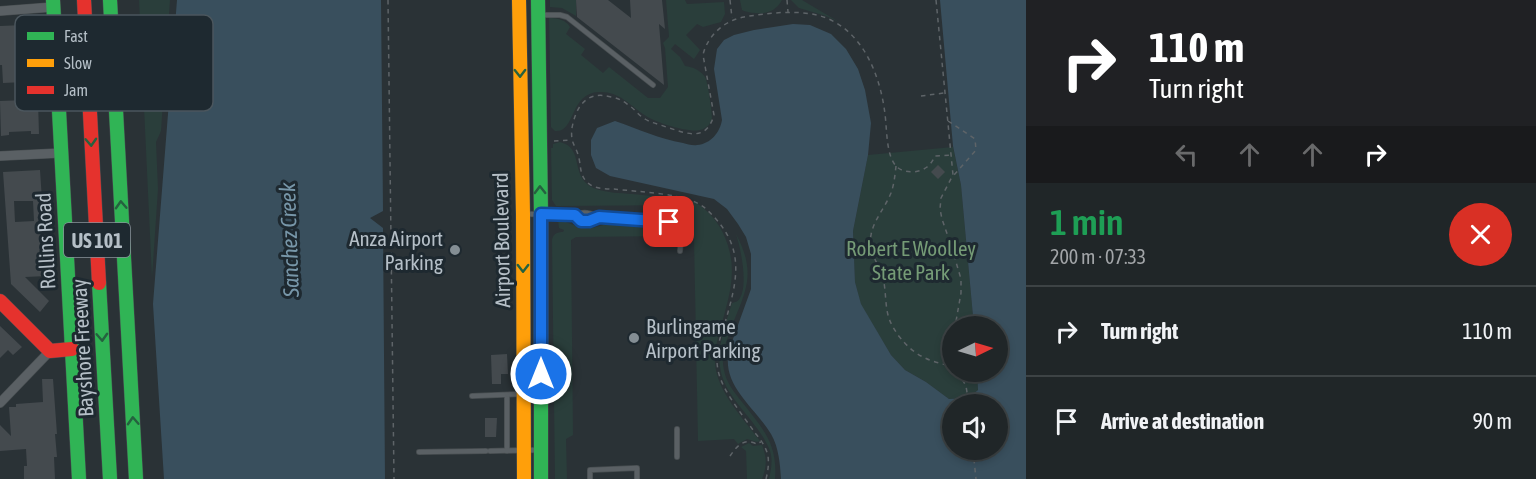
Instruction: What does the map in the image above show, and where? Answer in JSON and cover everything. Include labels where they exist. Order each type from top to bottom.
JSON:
[{"type":"main road","name":"Bayshore Freeway","points":[[84,0],[85,15]]},
{"type":"main road","name":"US 101","points":[[110,0],[111,15]]},
{"type":"main road","name":"Airport Boulevard","points":[[519,0],[524,479]]},
{"type":"main road","name":"Airport Boulevard","points":[[538,0],[541,479]]},
{"type":"main road","points":[[519,15],[538,15]]},
{"type":"main road","name":"Rollins Road","points":[[59,111],[79,479]]},
{"type":"main road","name":"Bayshore Freeway","points":[[90,111],[110,479]]},
{"type":"main road","name":"US 101","points":[[116,111],[136,479]]},
{"type":"main road","points":[[521,157],[540,158]]},
{"type":"main road","points":[[0,302],[50,351],[72,349]]},
{"type":"main road","points":[[522,315],[541,316]]},
{"type":"main road","points":[[523,394],[541,394]]},
{"type":"street","points":[[0,11],[53,4]]},
{"type":"street","points":[[0,156],[61,153]]},
{"type":"street","points":[[0,403],[50,351]]},
{"type":"lane","points":[[538,15],[567,17],[653,85]]},
{"type":"lane","points":[[523,214],[575,215],[581,221],[599,217],[669,222],[675,224],[680,231],[681,251]]},
{"type":"lane","points":[[472,396],[523,394]]},
{"type":"lane","points":[[507,395],[507,451]]},
{"type":"lane","points":[[677,429],[677,457]]},
{"type":"lane","points":[[419,452],[541,450]]},
{"type":"lane","points":[[590,479],[590,470],[637,468],[637,479]]},
{"type":"path","points":[[388,0],[394,479]]},
{"type":"path","points":[[730,0],[733,19]]},
{"type":"path","points":[[787,0],[788,12]]},
{"type":"path","points":[[936,0],[953,175]]},
{"type":"path","points":[[766,479],[769,464],[762,442],[726,390],[718,370],[717,350],[733,292],[736,270],[734,250],[726,231],[707,209],[694,201],[592,186],[580,170],[578,157],[571,140],[573,125],[580,106],[588,97],[600,94],[619,99],[649,121],[684,133],[704,132],[711,125],[714,115],[703,55],[705,47],[714,34],[733,19],[788,12],[814,15],[827,18],[840,25],[860,44],[870,61],[882,93],[888,145],[896,166],[903,171],[912,172],[927,167],[935,156],[951,155]]},
{"type":"path","points":[[921,96],[945,93]]},
{"type":"path","points":[[948,120],[975,139],[976,150],[953,175],[941,198],[942,219],[961,279],[957,316]]},
{"type":"path","points":[[549,141],[571,140]]},
{"type":"path","points":[[896,166],[891,193],[874,224],[870,243],[872,253],[884,282],[888,316],[894,330],[911,351],[922,358],[942,364]]},
{"type":"path","points":[[730,456],[743,442],[758,444],[762,442]]},
{"type":"path","points":[[974,460],[976,479]]},
{"type":"green space","points":[[139,0],[170,0],[169,15],[140,15]]},
{"type":"green space","points":[[550,0],[576,0],[576,16],[562,8],[550,7]]},
{"type":"green space","points":[[666,0],[685,0],[687,4],[724,2],[725,14],[721,22],[703,27],[697,24],[686,35],[700,50],[694,59],[675,44],[671,49],[680,57],[685,66],[696,69],[705,77],[712,115],[709,124],[695,131],[671,126],[648,117],[618,96],[599,92],[589,94],[582,99],[567,126],[555,131],[551,127],[549,18],[561,20],[570,27],[566,34],[585,49],[581,55],[603,73],[609,67],[648,98],[660,98],[668,87],[663,43],[669,37]]},
{"type":"green space","points":[[740,0],[782,0],[775,9],[761,13],[742,10]]},
{"type":"green space","points":[[791,0],[802,0],[839,22],[799,8]]},
{"type":"green space","points":[[144,111],[162,111],[161,131],[156,142],[158,189],[152,278]]},
{"type":"green space","points":[[560,142],[573,150],[582,178],[596,189],[693,202],[712,216],[718,224],[728,246],[732,270],[729,294],[715,351],[717,374],[732,404],[760,441],[747,439],[738,444],[734,439],[698,441],[694,239],[691,205],[556,206],[552,200],[551,148],[553,144]]},
{"type":"green space","name":"Robert E Woolley State Park","points":[[953,147],[961,185],[973,316],[942,316],[942,382],[978,382],[978,390],[973,394],[942,394],[905,370],[891,355],[861,305],[855,282],[853,231],[868,155]]},
{"type":"green space","points":[[558,220],[585,228],[619,223],[666,227],[672,229],[674,234],[673,236],[576,237],[571,240],[573,435],[566,439],[567,479],[555,479],[552,240],[553,236],[564,230],[559,228]]},
{"type":"green space","points":[[736,234],[747,262],[748,274],[743,297],[724,348],[723,365],[731,387],[767,437],[774,455],[775,479],[769,479],[771,458],[765,440],[728,389],[720,367],[721,343],[725,327],[732,303],[739,299],[742,292],[744,276]]},
{"type":"green space","points":[[749,443],[753,446],[762,445],[766,462],[762,479],[747,479],[746,451],[741,447]]},
{"type":"water","name":"Sanchez Creek","points":[[177,0],[381,0],[383,211],[370,218],[383,228],[385,479],[164,479],[153,304],[168,111],[213,111],[213,15],[176,15]]},
{"type":"water","points":[[940,0],[1026,0],[1026,479],[781,479],[779,456],[774,439],[734,385],[728,363],[729,350],[751,289],[751,254],[746,237],[727,209],[714,199],[610,176],[596,168],[591,155],[591,140],[597,128],[615,121],[674,141],[694,145],[707,142],[717,133],[722,120],[714,69],[717,49],[724,40],[754,30],[793,24],[810,25],[831,34],[846,49],[858,69],[865,90],[871,123],[868,155],[853,231],[855,282],[861,304],[891,355],[905,370],[942,394],[942,460],[1008,460],[1008,394],[973,394],[978,390],[978,382],[1008,382],[1008,316],[973,316],[961,185],[953,146]]},
{"type":"building","points":[[576,0],[608,0],[631,18],[630,0],[662,0],[665,29],[659,24],[664,85],[577,17]]},
{"type":"building","points":[[15,25],[15,82],[3,83],[2,65],[0,65],[0,26]]},
{"type":"building","points":[[15,100],[15,111],[38,111],[39,134],[31,134],[31,131],[9,132],[9,135],[1,136],[0,101]]},
{"type":"building","points":[[938,165],[945,172],[938,179],[931,172]]},
{"type":"building","points":[[40,170],[47,276],[25,277],[49,301],[40,312],[11,284],[3,172]],"holes":[[[14,201],[33,201],[34,221],[15,222]]]},
{"type":"building","points":[[0,326],[22,347],[13,355],[8,350],[0,358]]},
{"type":"building","points":[[507,354],[508,374],[501,374],[501,384],[492,384],[491,355]]},
{"type":"building","points":[[42,379],[53,379],[57,434],[55,434],[57,457],[54,457],[55,479],[24,479],[24,466],[27,466],[26,449],[0,451],[0,425],[11,436],[9,407],[16,407],[16,404],[43,402]]},
{"type":"building","points":[[485,418],[497,418],[496,437],[485,437]]},
{"type":"traffic: fast","points":[[53,0],[54,15]]},
{"type":"traffic: fast","points":[[110,0],[111,15]]},
{"type":"traffic: fast","points":[[538,0],[541,479]]},
{"type":"traffic: fast","points":[[59,111],[79,479]]},
{"type":"traffic: fast","points":[[116,111],[136,479]]},
{"type":"traffic: fast","points":[[99,283],[110,479]]},
{"type":"traffic: slow","points":[[519,0],[524,479]]},
{"type":"traffic: jam","points":[[84,0],[85,15]]},
{"type":"traffic: jam","points":[[90,111],[99,283]]},
{"type":"traffic: jam","points":[[0,301],[50,351],[72,349]]},
{"type":"place","name":"Anza Airport Parking","points":[[455,250]]},
{"type":"place","name":"Burlingame Airport Parking","points":[[634,338]]},
{"type":"route","points":[[541,374],[541,214],[575,215],[581,221],[599,217],[669,222]]}]
